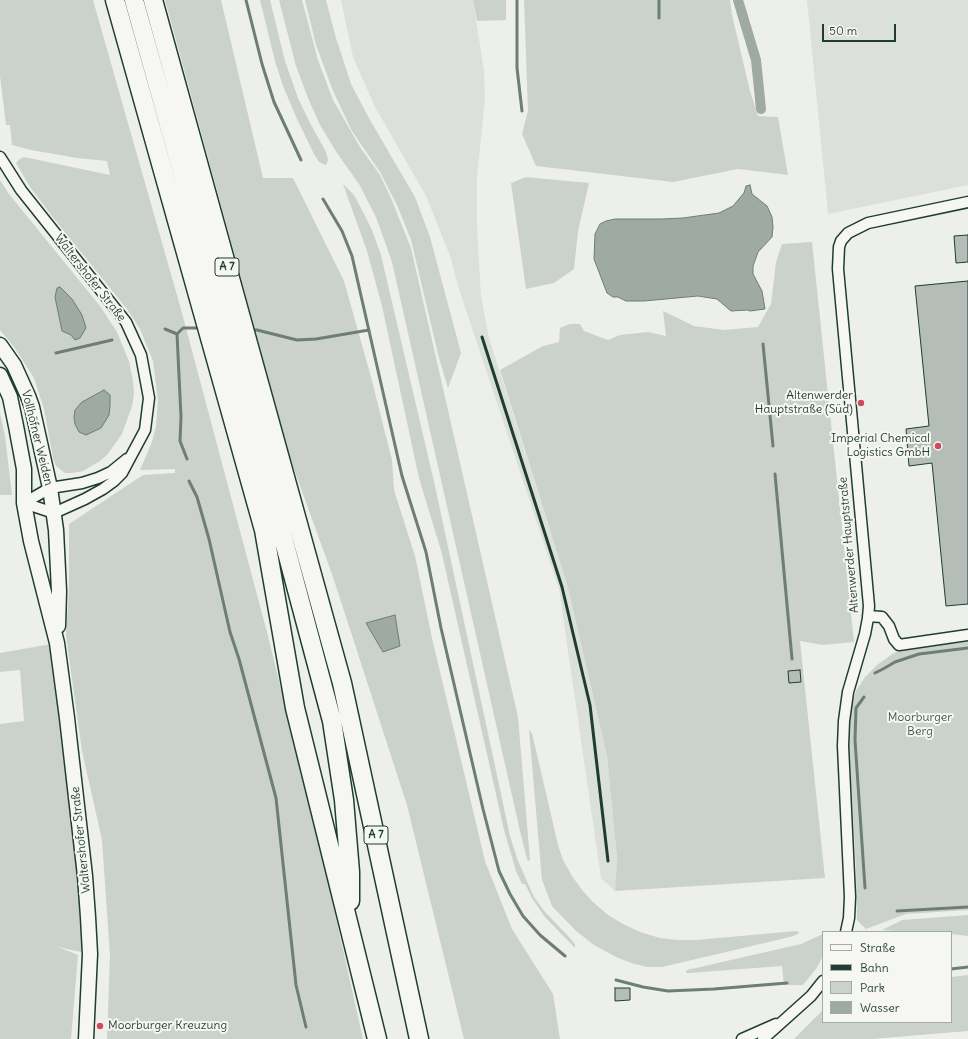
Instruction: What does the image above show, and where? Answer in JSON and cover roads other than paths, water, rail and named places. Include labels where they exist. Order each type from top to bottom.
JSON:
[{"type":"highway","name":"A 7","points":[[115,0],[264,530],[295,708],[377,1039]]},
{"type":"highway","name":"A 7","points":[[134,0],[282,532],[332,721],[344,800],[350,872],[352,936]]},
{"type":"highway","name":"A 7","points":[[153,0],[342,683],[419,1039]]},
{"type":"main road","name":"Vollhöfner Weiden","points":[[0,345],[14,365],[32,407],[54,513]]},
{"type":"main road","name":"Vollhöfner Weiden","points":[[0,375],[10,398],[16,426],[24,469],[24,503]]},
{"type":"main road","name":"Waltershofer Straße","points":[[24,503],[31,541],[57,643],[76,794],[88,917],[90,954],[86,1039]]},
{"type":"main road","name":"Waltershofer Straße","points":[[54,513],[59,591],[57,643]]},
{"type":"street","name":"Waltershofer Straße","points":[[0,157],[20,190],[126,322],[141,355],[149,398],[145,430],[122,473],[103,489],[70,507],[54,513]]},
{"type":"street","name":"Altenwerder Hauptstraße","points":[[846,931],[849,918],[850,897],[844,721],[849,687],[861,650],[868,616],[868,591],[838,269],[839,247],[841,241],[848,233],[868,223],[968,202]]},
{"type":"street","name":"Waltershofer Straße","points":[[24,503],[50,488],[82,483],[98,478],[111,472],[131,457]]},
{"type":"street","points":[[24,503],[54,513]]},
{"type":"street","points":[[868,616],[882,617],[899,645],[968,636]]},
{"type":"street","points":[[762,1039],[811,996],[822,982]]},
{"type":"street","points":[[742,1039],[781,1022]]},
{"type":"water","points":[[750,185],[752,194],[767,206],[772,217],[772,237],[758,252],[753,266],[753,274],[762,291],[765,309],[731,311],[717,299],[698,296],[644,301],[626,301],[618,297],[613,297],[607,293],[594,259],[595,234],[600,224],[615,219],[683,218],[719,213],[733,206],[744,193],[746,186]]},
{"type":"water","points":[[60,287],[72,299],[82,315],[86,328],[80,338],[75,340],[71,335],[62,331],[55,297],[57,288]]},
{"type":"water","points":[[104,390],[110,395],[109,415],[101,428],[86,435],[79,432],[75,424],[75,410],[82,402]]},
{"type":"water","points":[[395,615],[400,646],[383,652],[366,623]]},
{"type":"waterway","points":[[246,0],[262,64],[274,102],[301,160]]},
{"type":"waterway","points":[[517,0],[517,68],[522,111]]},
{"type":"waterway","points":[[659,0],[659,18]]},
{"type":"waterway","points":[[738,0],[756,60],[761,109]]},
{"type":"waterway","points":[[323,199],[342,231],[352,256],[402,476],[426,552],[441,628],[499,871],[523,916],[540,935],[565,956]]},
{"type":"waterway","points":[[177,334],[183,328],[200,328]]},
{"type":"waterway","points":[[165,329],[177,334],[181,417],[180,441],[187,459]]},
{"type":"waterway","points":[[250,330],[257,330],[297,340],[316,339],[369,330]]},
{"type":"waterway","points":[[56,353],[112,340]]},
{"type":"waterway","points":[[763,344],[773,446]]},
{"type":"waterway","points":[[775,474],[792,659]]},
{"type":"waterway","points":[[189,481],[197,497],[209,539],[230,632],[239,659],[276,798],[296,985],[306,1027]]},
{"type":"waterway","points":[[875,673],[895,662],[919,654],[968,648]]},
{"type":"waterway","points":[[864,697],[856,708],[855,740],[865,888]]},
{"type":"waterway","points":[[897,911],[968,907]]},
{"type":"waterway","points":[[952,969],[968,967]]},
{"type":"waterway","points":[[616,980],[643,987],[668,991],[787,983]]},
{"type":"railway","points":[[482,337],[562,587],[590,705],[608,861]]},
{"type":"place","name":"Altenwerder Hauptstraße (Süd)","points":[[861,403]]},
{"type":"place","name":"Imperial Chemical Logistics GmbH","points":[[938,446]]},
{"type":"place","name":"Moorburger Kreuzung","points":[[100,1026]]},
{"type":"park label","name":"Moorburger Berg","points":[[920,725]]}]
